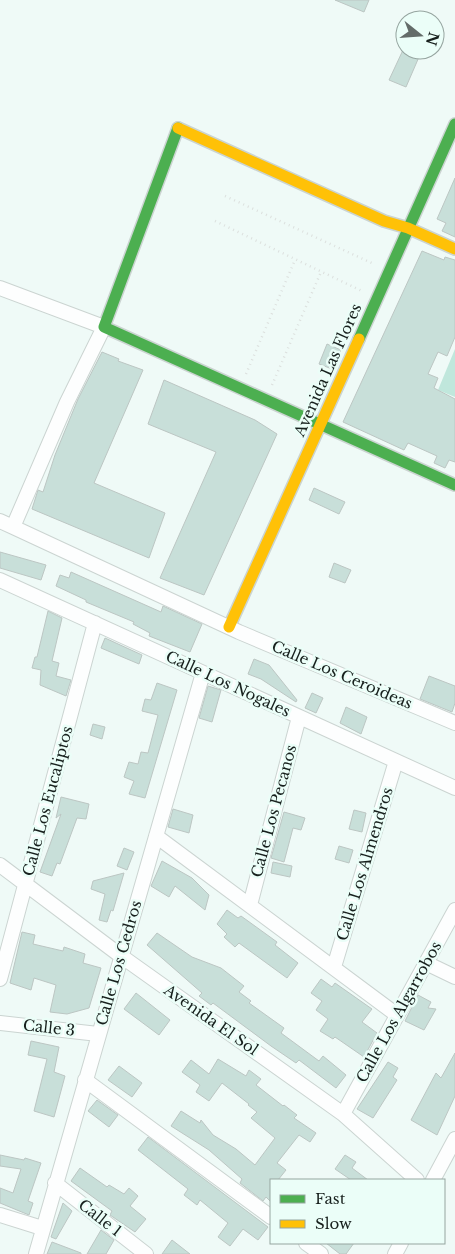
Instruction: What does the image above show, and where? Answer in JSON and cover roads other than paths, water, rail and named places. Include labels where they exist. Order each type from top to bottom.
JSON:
[{"type":"street","name":"Avenida Las Flores","points":[[234,630],[325,427],[408,228],[455,124]]},
{"type":"street","points":[[6,524],[104,327],[178,128],[384,221],[408,228],[455,249]]},
{"type":"street","name":"Avenida Las Flores","points":[[325,427],[427,216]]},
{"type":"street","points":[[0,288],[104,327],[455,485]]},
{"type":"street","name":"Calle Los Ceroideas","points":[[6,524],[234,630],[455,723]]},
{"type":"street","name":"Calle Los Nogales","points":[[1,583],[95,623],[455,788]]},
{"type":"street","name":"Calle Los Eucaliptos","points":[[0,979],[95,623]]},
{"type":"street","name":"Calle Los Cedros","points":[[36,1254],[203,673]]},
{"type":"street","name":"Calle Los Pecanos","points":[[250,905],[298,717]]},
{"type":"street","name":"Calle Los Almendros","points":[[334,966],[396,761]]},
{"type":"street","points":[[156,836],[334,966],[397,1015]]},
{"type":"street","name":"Avenida El Sol","points":[[0,865],[121,956],[343,1114],[416,1179]]},
{"type":"street","name":"Calle Los Algarrobos","points":[[343,1114],[455,910]]},
{"type":"street","points":[[426,963],[455,977]]},
{"type":"street","name":"Calle 3","points":[[0,1023],[98,1034]]},
{"type":"street","points":[[85,1080],[270,1216]]},
{"type":"street","points":[[434,1179],[455,1139]]},
{"type":"street","name":"Calle 1","points":[[55,1183],[146,1254]]},
{"type":"street","points":[[0,1215],[42,1228]]},
{"type":"street","points":[[307,1244],[321,1254]]}]
